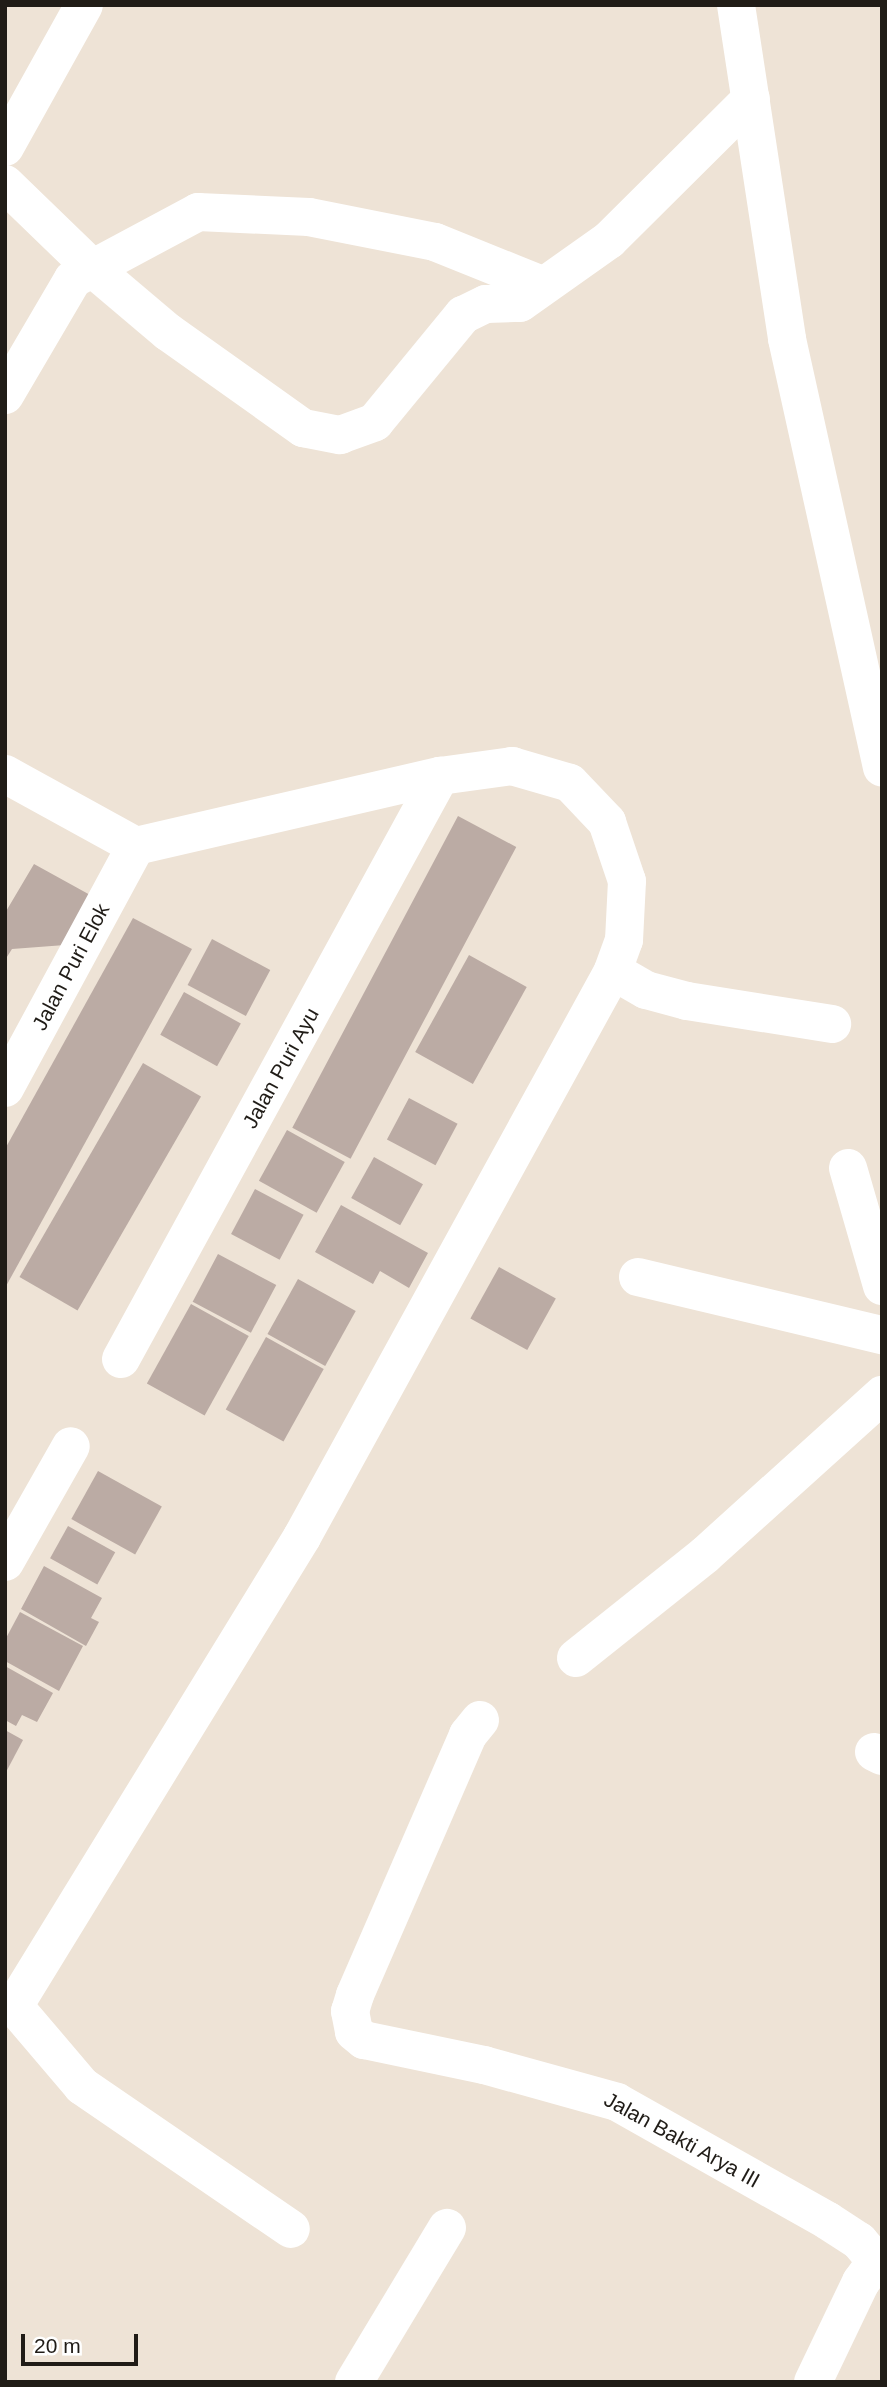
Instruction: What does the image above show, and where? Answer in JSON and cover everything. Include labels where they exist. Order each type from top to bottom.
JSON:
[{"type":"street","points":[[5,147],[84,5]]},
{"type":"street","points":[[736,5],[787,339],[882,768]]},
{"type":"street","points":[[5,184],[91,267],[168,332],[303,428],[340,435],[375,422],[463,315],[486,304],[520,303],[609,240],[751,99]]},
{"type":"street","points":[[5,395],[64,289],[91,267],[198,212],[309,217],[435,242],[542,285]]},
{"type":"street","points":[[5,774],[136,846],[440,776],[512,766],[570,783],[607,822],[627,881],[624,940],[613,971],[302,1537],[10,2004],[82,2086],[291,2229]]},
{"type":"street","name":"Jalan Puri Ayu","points":[[121,1359],[440,776]]},
{"type":"street","name":"Jalan Puri Elok","points":[[5,1088],[136,846]]},
{"type":"street","points":[[613,971],[646,990],[687,1001],[832,1024]]},
{"type":"street","points":[[848,1168],[882,1286]]},
{"type":"street","points":[[638,1277],[882,1335]]},
{"type":"street","points":[[576,1658],[705,1555],[882,1395]]},
{"type":"street","points":[[5,1562],[71,1446]]},
{"type":"street","name":"Jalan Bakti Arya III","points":[[480,1720],[468,1735],[355,1995],[350,2024],[364,2040],[510,2072],[617,2102],[828,2221],[859,2241],[879,2261]]},
{"type":"street","points":[[354,2382],[447,2228]]},
{"type":"street","points":[[813,2382],[861,2282],[879,2261]]},
{"type":"building","points":[[458,816],[516,847],[351,1159],[292,1128]]},
{"type":"building","points":[[34,864],[92,896],[65,945],[12,949],[5,960],[5,913]]},
{"type":"building","points":[[133,918],[192,949],[5,1288],[5,1149]]},
{"type":"building","points":[[212,939],[270,970],[246,1016],[188,985]]},
{"type":"building","points":[[469,955],[527,987],[473,1084],[415,1052]]},
{"type":"building","points":[[184,992],[241,1024],[217,1066],[160,1035]]},
{"type":"building","points":[[143,1063],[201,1096],[78,1310],[20,1277]]},
{"type":"building","points":[[409,1098],[458,1124],[435,1165],[387,1139]]},
{"type":"building","points":[[287,1130],[345,1162],[317,1213],[259,1181]]},
{"type":"building","points":[[374,1157],[423,1184],[400,1225],[351,1198]]},
{"type":"building","points":[[255,1189],[304,1215],[280,1260],[231,1234]]},
{"type":"building","points":[[341,1205],[428,1253],[409,1288],[380,1271],[373,1284],[315,1252]]},
{"type":"building","points":[[218,1254],[276,1285],[251,1333],[193,1302]]},
{"type":"building","points":[[499,1267],[556,1299],[527,1350],[470,1319]]},
{"type":"building","points":[[298,1279],[356,1311],[325,1366],[267,1334]]},
{"type":"building","points":[[191,1304],[249,1336],[205,1416],[147,1384]]},
{"type":"building","points":[[266,1337],[324,1369],[283,1442],[226,1410]]},
{"type":"building","points":[[98,1471],[162,1506],[135,1554],[71,1519]]},
{"type":"building","points":[[68,1526],[115,1552],[97,1585],[50,1558]]},
{"type":"building","points":[[44,1566],[102,1598],[91,1618],[99,1622],[86,1646],[21,1609]]},
{"type":"building","points":[[20,1612],[83,1646],[59,1691],[5,1661],[5,1640]]},
{"type":"building","points":[[5,1666],[53,1693],[37,1722],[22,1715],[16,1726],[5,1720]]},
{"type":"building","points":[[5,1730],[23,1740],[5,1774]]}]
